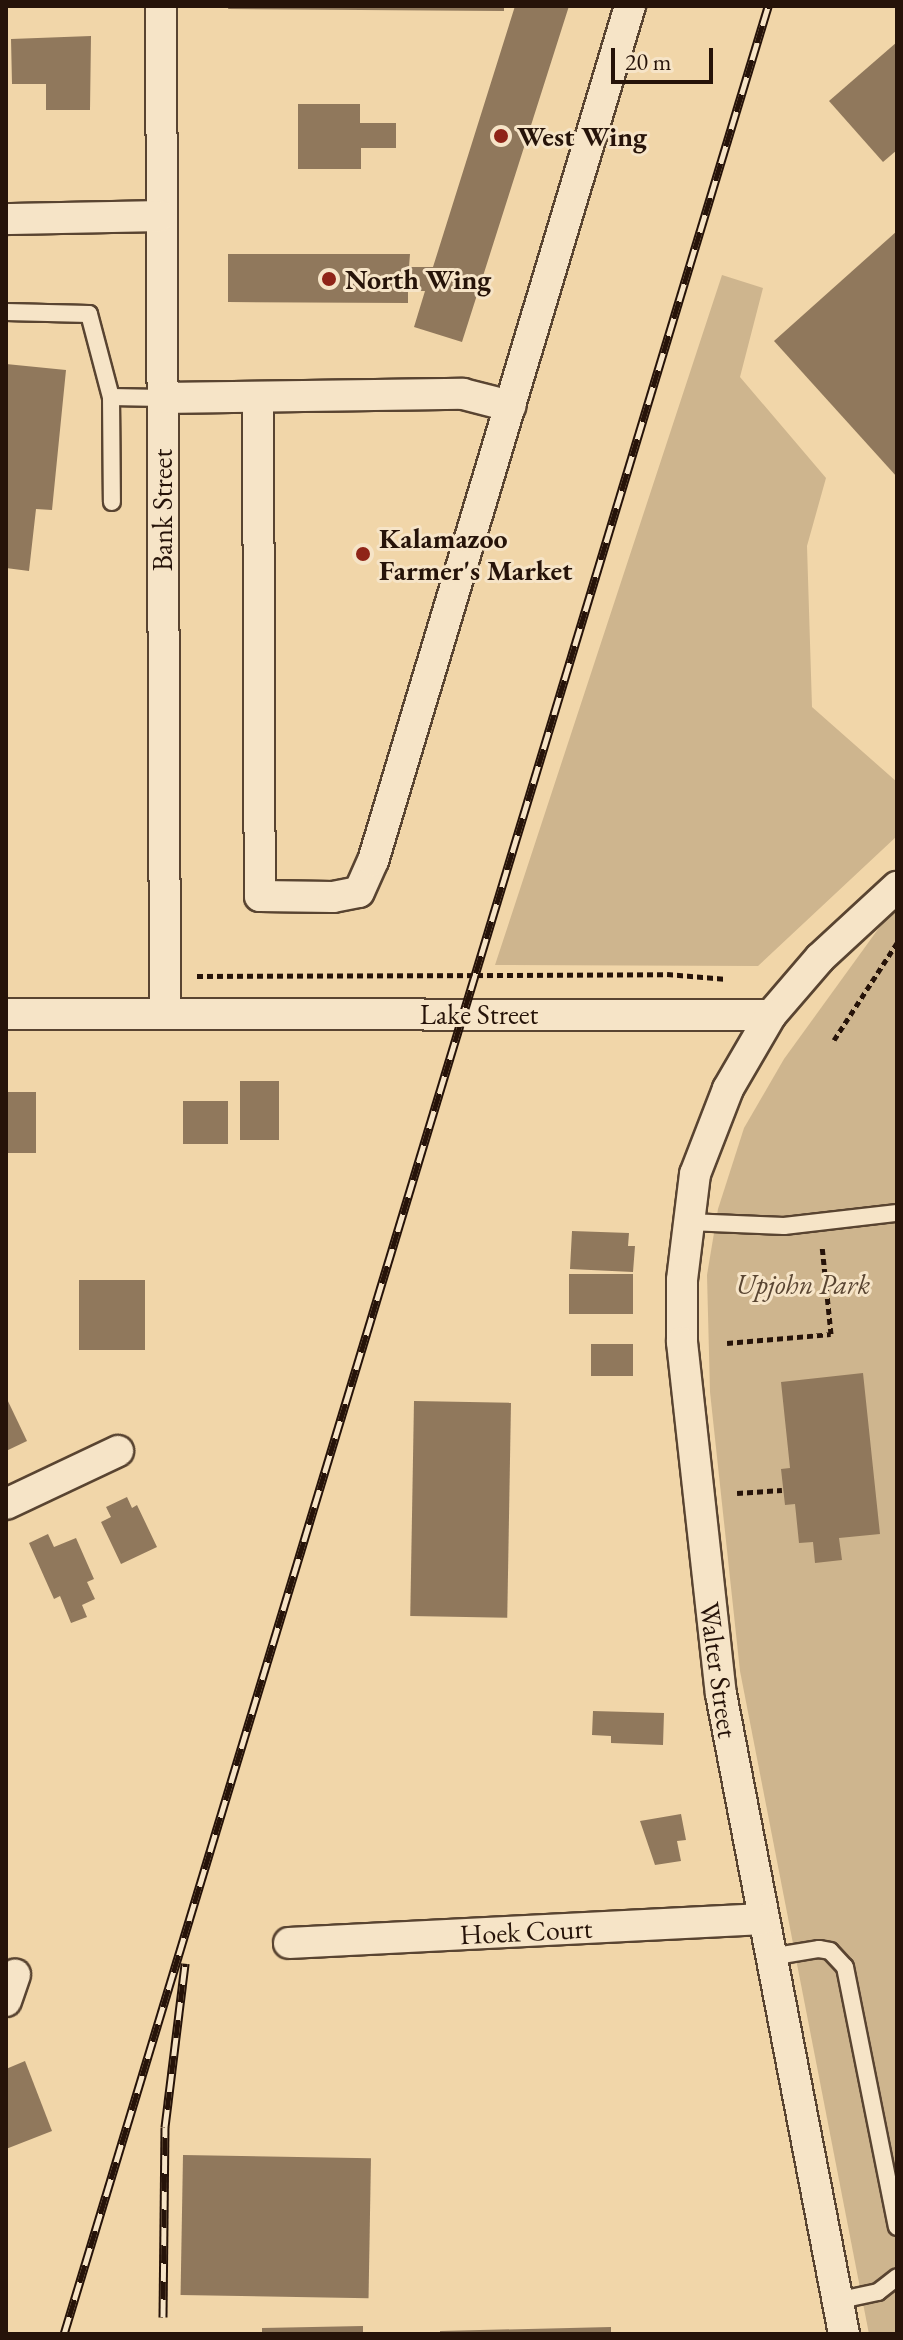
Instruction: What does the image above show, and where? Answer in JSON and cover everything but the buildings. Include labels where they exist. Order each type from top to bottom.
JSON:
[{"type":"street","name":"Bank Street","points":[[161,6],[165,1014]]},
{"type":"street","points":[[258,397],[260,896],[333,897],[359,892],[373,861],[630,6]]},
{"type":"street","points":[[6,219],[160,216]]},
{"type":"street","points":[[162,398],[463,394],[510,406]]},
{"type":"street","points":[[771,1015],[820,958],[897,887]]},
{"type":"street","name":"Lake Street","points":[[6,1014],[771,1015]]},
{"type":"street","name":"Walter Street","points":[[771,1015],[728,1089],[708,1136],[688,1222],[682,1342],[709,1609],[770,1957],[844,2334]]},
{"type":"street","points":[[6,1504],[118,1451]]},
{"type":"street","name":"Hoek Court","points":[[289,1943],[763,1919]]},
{"type":"lane","points":[[6,312],[89,314],[111,397],[112,502]]},
{"type":"lane","points":[[111,397],[162,398]]},
{"type":"lane","points":[[688,1222],[820,1222],[897,1213]]},
{"type":"lane","points":[[770,1957],[819,1949],[830,1951],[845,1967],[897,2227]]},
{"type":"lane","points":[[836,2301],[878,2292],[897,2277]]},
{"type":"path","points":[[834,1040],[897,943]]},
{"type":"path","points":[[727,1343],[831,1334],[820,1222]]},
{"type":"path","points":[[737,1493],[782,1490]]},
{"type":"green space","points":[[722,275],[763,288],[740,377],[826,478],[807,546],[812,707],[897,782],[897,836],[758,966],[495,965]]},
{"type":"green space","name":"Upjohn Park","points":[[897,903],[897,2334],[869,2334],[740,1671],[710,1392],[707,1275],[718,1209],[744,1128],[784,1059]]},
{"type":"railway","points":[[64,2334],[768,6]]},
{"type":"railway","points":[[163,2317],[165,2127],[185,1963]]},
{"type":"place","name":"West Wing","points":[[501,136]]},
{"type":"place","name":"North Wing","points":[[329,279]]},
{"type":"place","name":"Kalamazoo Farmer's Market","points":[[363,554]]}]
